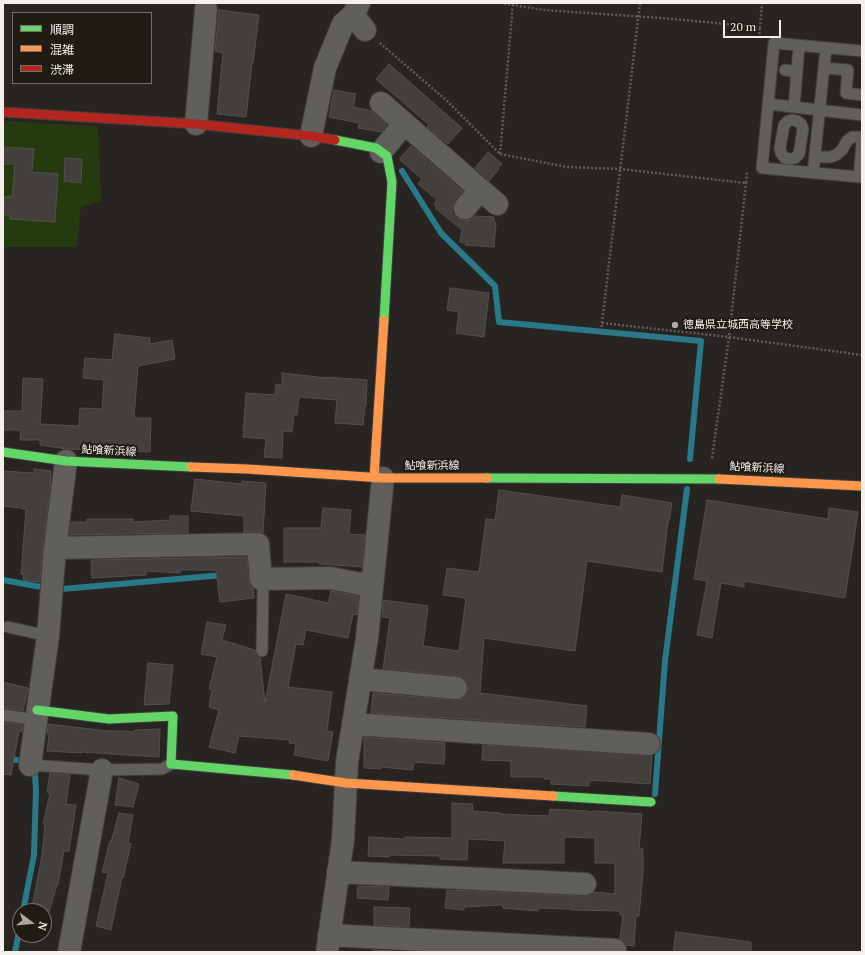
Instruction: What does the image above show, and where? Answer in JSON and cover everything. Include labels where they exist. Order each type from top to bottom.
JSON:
[{"type":"street","points":[[196,124],[206,9]]},
{"type":"street","points":[[311,136],[325,68],[342,24],[359,16]]},
{"type":"street","points":[[381,103],[497,204]]},
{"type":"street","points":[[3,112],[196,124],[311,136],[376,148],[387,156],[392,182],[379,478],[372,586],[367,638],[347,762],[343,840],[328,943],[615,950]]},
{"type":"street","points":[[381,152],[404,124]]},
{"type":"street","points":[[465,208],[480,190]]},
{"type":"street","name":"鮎喰新浜線","points":[[3,452],[66,461],[247,469],[379,478],[709,478],[862,486]]},
{"type":"street","points":[[30,764],[48,636],[55,548],[66,461]]},
{"type":"street","points":[[55,548],[258,544],[261,579],[330,578],[372,586]]},
{"type":"street","points":[[360,679],[456,688]]},
{"type":"street","points":[[36,715],[108,719],[173,716],[172,764],[284,774],[346,783],[651,802]]},
{"type":"street","points":[[353,724],[649,744]]},
{"type":"street","points":[[69,952],[102,770]]},
{"type":"street","points":[[338,872],[585,884]]},
{"type":"lane","points":[[862,51],[774,43],[762,168],[859,177],[862,143]]},
{"type":"lane","points":[[794,107],[799,46]]},
{"type":"lane","points":[[813,173],[826,48]]},
{"type":"lane","points":[[824,68],[848,70],[846,93],[862,95]]},
{"type":"lane","points":[[785,70],[797,72]]},
{"type":"lane","points":[[768,104],[862,115]]},
{"type":"lane","points":[[788,121],[797,121],[801,124],[803,129],[802,140],[799,154],[796,158],[784,158],[780,148],[782,138],[784,125],[788,121]]},
{"type":"lane","points":[[765,136],[816,142]]},
{"type":"lane","points":[[815,157],[836,156],[842,150],[847,141],[852,137],[862,137]]},
{"type":"lane","points":[[261,579],[263,589],[262,652]]},
{"type":"lane","points":[[8,627],[48,636]]},
{"type":"lane","points":[[3,715],[36,715]]},
{"type":"lane","points":[[30,764],[102,770],[162,769],[172,764]]},
{"type":"path","points":[[500,3],[544,10],[638,16],[760,27]]},
{"type":"path","points":[[601,330],[640,3]]},
{"type":"path","points":[[759,43],[762,3]]},
{"type":"path","points":[[500,154],[513,4]]},
{"type":"path","points":[[359,16],[500,154],[567,167],[620,169],[746,183]]},
{"type":"path","points":[[709,478],[729,337],[748,168]]},
{"type":"path","points":[[602,323],[729,337],[862,355]]},
{"type":"green space","points":[[3,121],[97,126],[99,140],[101,201],[81,207],[77,247],[3,247]]},
{"type":"building","points":[[219,10],[259,15],[246,117],[217,114],[223,53],[215,51]]},
{"type":"building","points":[[389,64],[462,128],[448,144],[427,127],[429,125],[376,79]]},
{"type":"building","points":[[334,90],[356,94],[353,107],[372,111],[386,124],[386,126],[381,132],[358,128],[359,123],[329,117]]},
{"type":"building","points":[[411,146],[463,191],[455,200],[453,211],[451,213],[457,218],[463,220],[470,220],[475,216],[494,217],[494,222],[496,223],[494,247],[465,245],[466,243],[460,242],[462,230],[435,208],[436,206],[434,204],[437,200],[418,184],[422,179],[401,161],[400,158]]},
{"type":"building","points":[[3,147],[34,149],[32,172],[58,174],[55,222],[10,219],[10,215],[3,215],[5,196],[12,197],[15,164],[3,164]]},
{"type":"building","points":[[488,152],[502,164],[489,181],[475,168]]},
{"type":"building","points":[[65,158],[82,159],[81,183],[64,181]]},
{"type":"building","points":[[450,288],[489,293],[484,337],[456,333],[459,312],[447,310]]},
{"type":"building","points":[[115,334],[150,338],[150,344],[172,340],[175,359],[138,366],[134,418],[151,418],[150,452],[67,449],[40,445],[40,440],[20,440],[21,430],[3,430],[3,411],[22,411],[23,378],[43,379],[40,424],[79,426],[80,408],[102,409],[104,380],[83,378],[85,358],[112,360]]},
{"type":"building","points":[[282,373],[327,378],[367,380],[366,406],[363,425],[335,423],[337,400],[299,397],[297,415],[294,414],[292,432],[283,431],[282,458],[264,457],[266,439],[243,437],[246,393],[275,395],[276,384],[282,385]]},
{"type":"building","points":[[34,469],[51,471],[40,582],[23,580],[24,575],[21,574],[26,509],[3,506],[3,471],[34,473]]},
{"type":"building","points":[[195,479],[242,484],[242,481],[266,483],[263,533],[244,532],[244,516],[191,511]]},
{"type":"building","points":[[499,490],[620,507],[622,495],[672,503],[668,521],[662,572],[587,561],[575,651],[484,638],[480,693],[587,706],[585,727],[371,713],[373,693],[455,700],[462,699],[466,695],[468,690],[467,683],[464,678],[458,676],[383,669],[390,618],[382,617],[383,600],[428,606],[423,646],[459,651],[466,598],[443,595],[447,568],[479,572],[486,519],[495,520]]},
{"type":"building","points":[[707,500],[828,519],[829,508],[858,512],[845,598],[744,581],[744,587],[721,583],[712,638],[697,635],[707,581],[694,579]]},
{"type":"building","points":[[323,508],[351,510],[349,534],[365,535],[362,567],[319,564],[319,562],[284,562],[284,528],[321,528]]},
{"type":"building","points":[[170,516],[188,516],[188,533],[69,535],[71,522],[87,522],[87,519],[133,519],[133,522],[170,520]]},
{"type":"building","points":[[247,557],[250,586],[253,588],[254,598],[220,602],[216,570],[181,570],[180,573],[146,571],[146,575],[92,578],[91,560]]},
{"type":"building","points":[[331,591],[359,596],[357,614],[353,614],[348,638],[306,630],[303,645],[296,644],[288,687],[332,692],[327,731],[333,732],[328,761],[294,755],[296,744],[289,743],[290,740],[239,736],[235,753],[209,747],[219,710],[209,707],[212,690],[209,689],[217,657],[201,654],[207,622],[226,625],[222,640],[255,650],[256,655],[260,657],[265,703],[286,594],[328,603]]},
{"type":"building","points":[[148,663],[173,665],[169,704],[144,705]]},
{"type":"building","points":[[3,682],[28,688],[23,711],[3,708]]},
{"type":"building","points":[[3,722],[23,725],[22,732],[19,731],[11,775],[3,774]]},
{"type":"building","points":[[48,724],[108,731],[134,732],[135,730],[160,729],[159,757],[47,751],[49,735],[47,734]]},
{"type":"building","points":[[364,737],[445,743],[444,764],[414,762],[413,770],[381,767],[381,769],[364,768]]},
{"type":"building","points":[[483,745],[652,756],[650,784],[593,780],[589,781],[589,786],[551,784],[551,779],[544,779],[544,777],[511,777],[511,761],[482,760]]},
{"type":"building","points":[[50,773],[70,775],[66,804],[76,805],[69,851],[64,851],[58,885],[52,903],[33,903],[42,855],[45,824],[43,824],[50,793],[47,792]]},
{"type":"building","points":[[119,778],[139,784],[133,807],[115,805]]},
{"type":"building","points":[[452,803],[473,804],[472,811],[500,814],[549,816],[550,809],[642,814],[639,849],[643,849],[643,873],[639,916],[636,916],[634,946],[626,945],[620,939],[623,915],[620,915],[620,911],[538,908],[538,911],[503,908],[503,905],[464,907],[464,910],[445,908],[447,890],[584,896],[590,895],[594,892],[615,894],[615,863],[595,863],[595,838],[564,837],[564,863],[503,863],[505,841],[468,839],[467,860],[440,859],[440,856],[368,856],[369,837],[405,839],[405,837],[452,838]]},
{"type":"building","points":[[119,813],[133,815],[128,843],[131,844],[123,878],[122,877],[111,930],[96,926],[108,873],[102,872]]},
{"type":"building","points":[[358,886],[389,887],[388,900],[357,898]]},
{"type":"building","points":[[374,907],[410,908],[409,927],[374,925]]},
{"type":"building","points":[[676,932],[751,942],[751,952],[673,952]]},
{"type":"building","points":[[373,950],[409,952],[373,952]]},
{"type":"waterway","points":[[402,171],[441,233],[495,286],[499,322],[701,341],[690,459]]},
{"type":"waterway","points":[[655,794],[665,661],[687,489]]},
{"type":"waterway","points":[[62,589],[223,575]]},
{"type":"waterway","points":[[3,580],[47,588]]},
{"type":"waterway","points":[[3,758],[24,761]]},
{"type":"waterway","points":[[25,903],[34,855],[35,774]]},
{"type":"waterway","points":[[15,952],[17,943]]},
{"type":"traffic: fast","points":[[335,140],[376,148],[387,156],[392,182],[384,320]]},
{"type":"traffic: fast","points":[[3,452],[66,461],[191,467]]},
{"type":"traffic: fast","points":[[487,478],[719,479]]},
{"type":"traffic: fast","points":[[37,710],[109,719],[173,716],[171,764],[293,775]]},
{"type":"traffic: fast","points":[[553,796],[651,802]]},
{"type":"traffic: slow","points":[[374,478],[384,320]]},
{"type":"traffic: slow","points":[[191,467],[247,469],[383,478],[487,478]]},
{"type":"traffic: slow","points":[[719,479],[862,486]]},
{"type":"traffic: slow","points":[[293,775],[346,783],[553,796]]},
{"type":"traffic: jam","points":[[3,112],[196,124],[311,136],[335,140]]},
{"type":"place","name":"徳島県立城西高等学校","points":[[675,325]]}]
